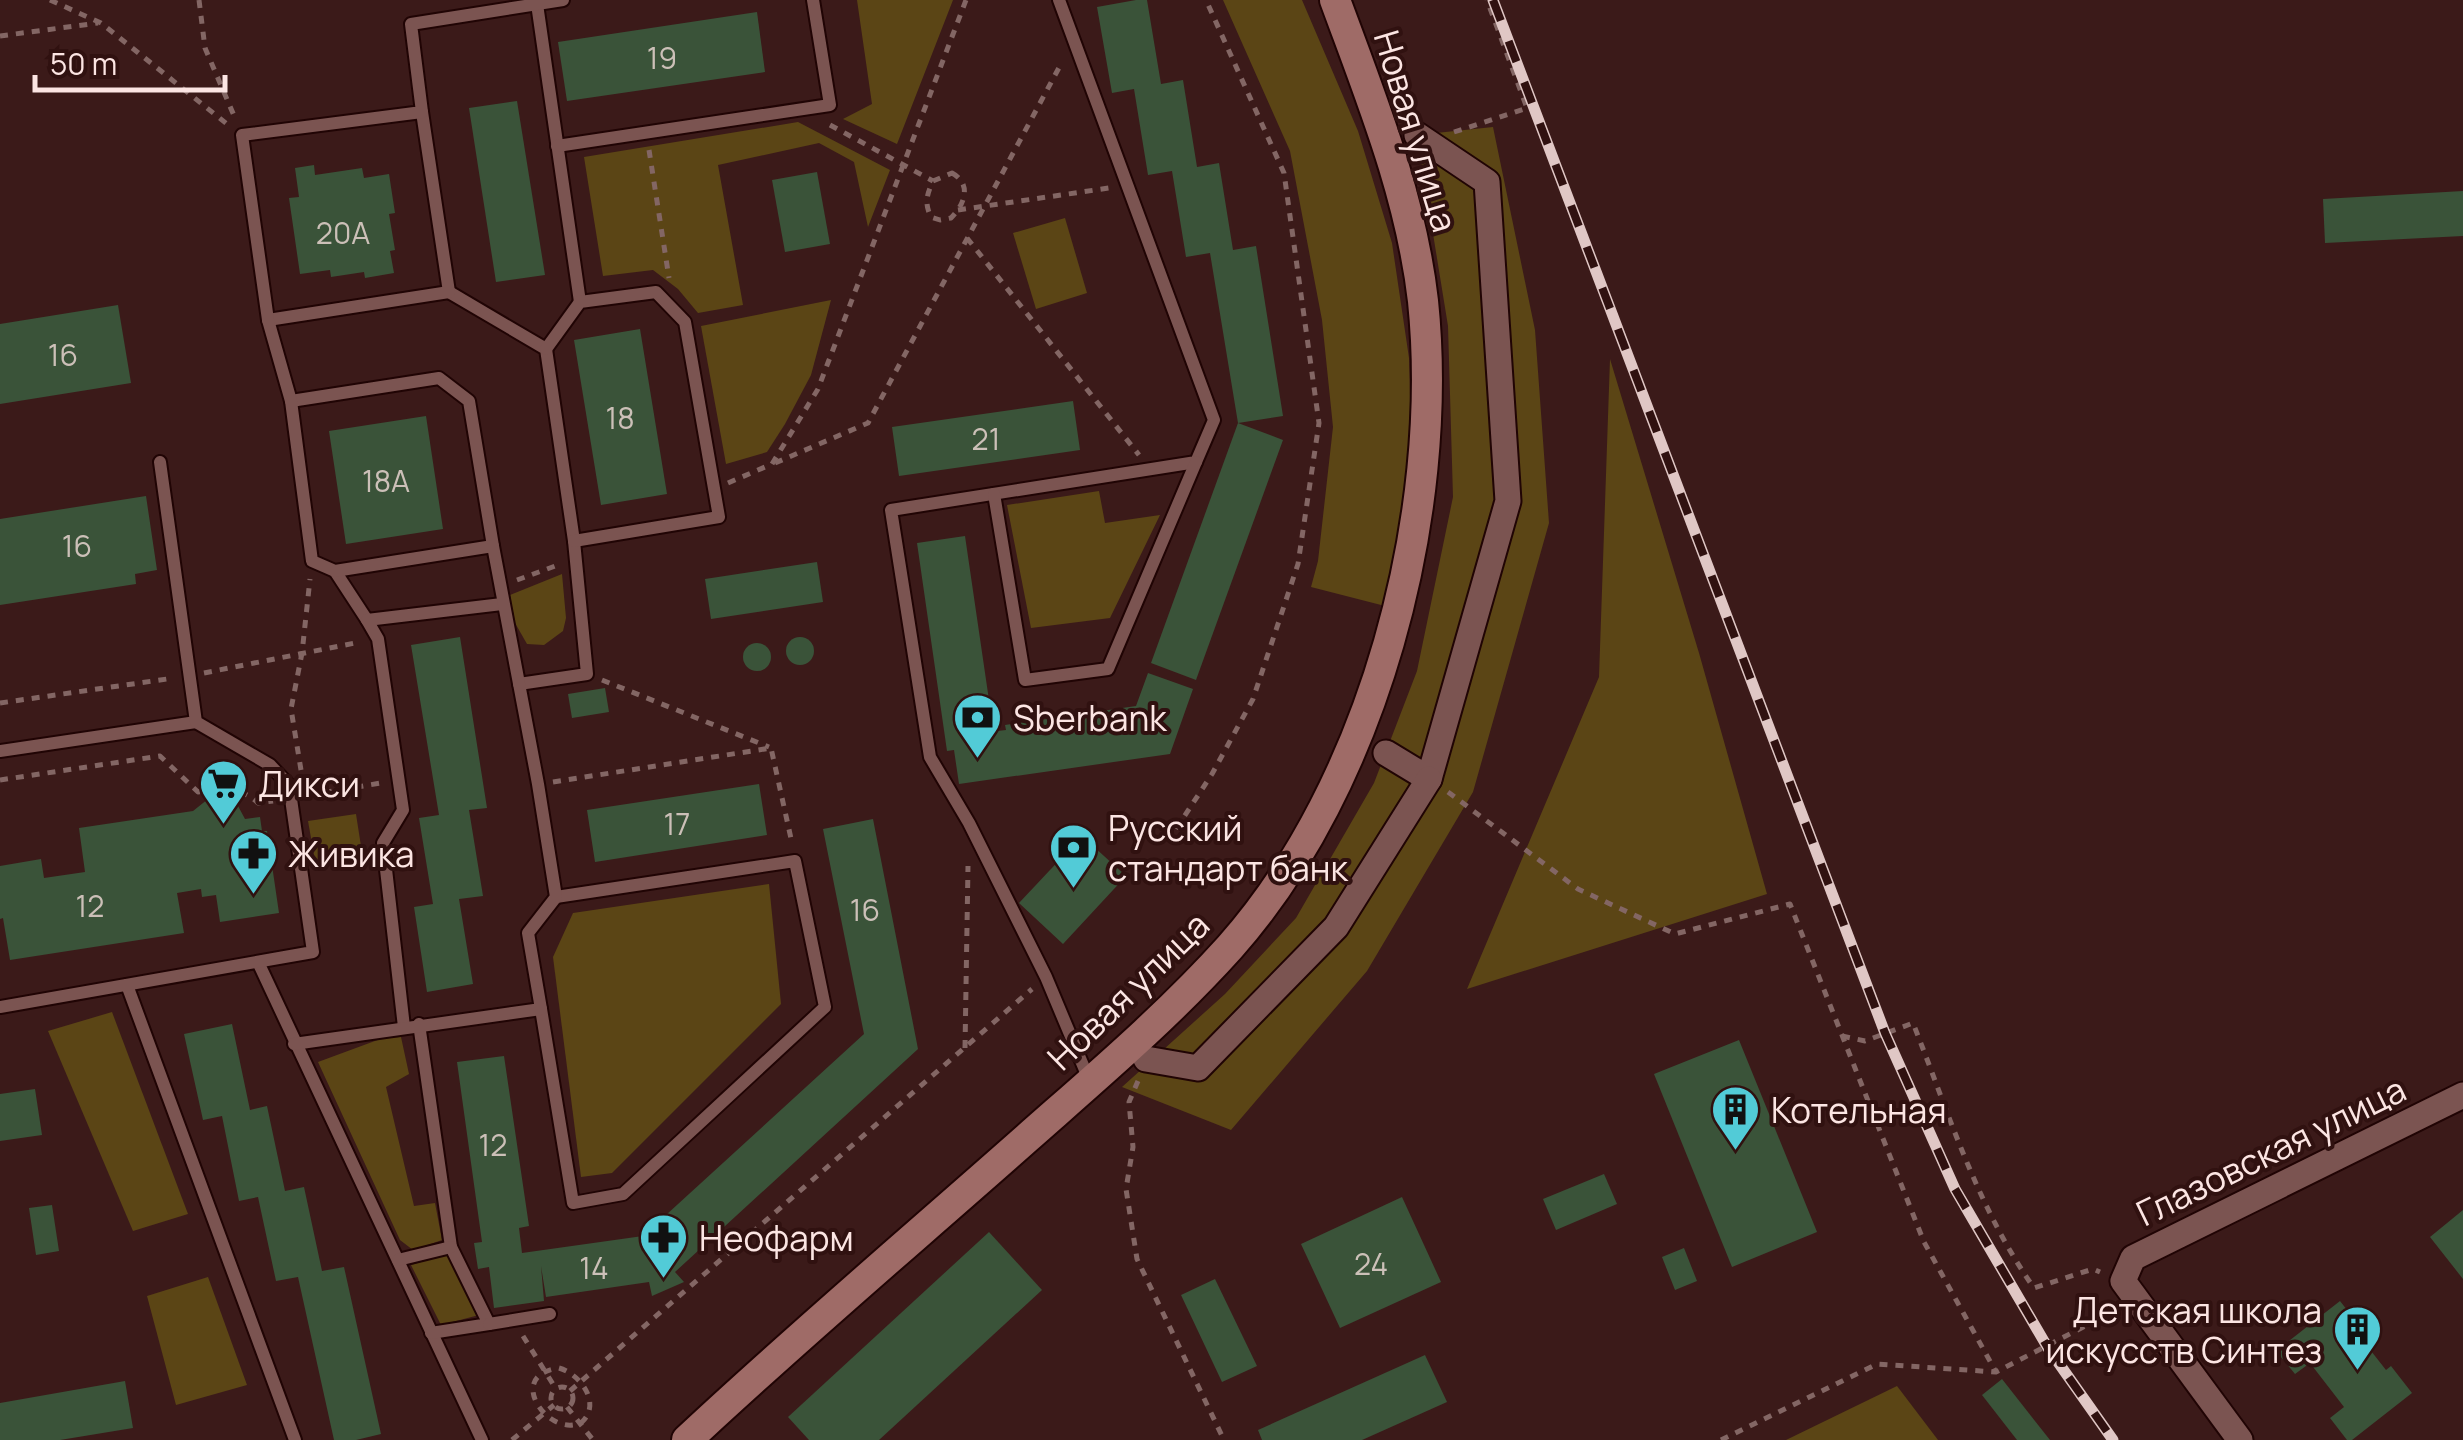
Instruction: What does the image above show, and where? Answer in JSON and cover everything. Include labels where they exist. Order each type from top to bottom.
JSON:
[{"type":"street","name":"Новая улица","points":[[687,1440],[1090,1082],[1231,946],[1294,863],[1346,759],[1374,688],[1411,548],[1421,472],[1426,360],[1422,300],[1401,185],[1335,0]]},
{"type":"street","points":[[1146,1059],[1198,1068],[1336,926],[1429,779],[1508,501],[1487,182],[1422,138]]},
{"type":"street","points":[[1386,753],[1429,779]]},
{"type":"street","name":"Глазовская улица","points":[[2123,1281],[2132,1258],[2463,1095]]},
{"type":"street","points":[[2123,1281],[2240,1440]]},
{"type":"lane","points":[[449,292],[411,24],[563,0]]},
{"type":"lane","points":[[557,146],[830,105],[813,0]]},
{"type":"lane","points":[[994,494],[1025,680],[1108,669],[1214,420],[1059,0]]},
{"type":"lane","points":[[519,684],[587,674],[574,541],[546,349],[580,302],[537,4]]},
{"type":"lane","points":[[422,112],[242,135],[268,320],[291,401],[312,561],[335,571],[493,546]]},
{"type":"lane","points":[[268,320],[449,292],[546,349]]},
{"type":"lane","points":[[574,541],[719,516],[685,322],[656,292],[580,302]]},
{"type":"lane","points":[[291,401],[440,378],[469,401],[556,898]]},
{"type":"lane","points":[[160,462],[196,722]]},
{"type":"lane","points":[[1090,1082],[1046,977],[969,823],[930,758],[891,510],[1196,462]]},
{"type":"lane","points":[[335,571],[378,639],[403,810],[382,844],[404,1027]]},
{"type":"lane","points":[[368,620],[502,604]]},
{"type":"lane","points":[[0,751],[196,722],[270,765],[299,796],[313,952],[0,1006]]},
{"type":"lane","points":[[796,861],[826,1008],[624,1194],[573,1203],[528,933],[556,898],[796,861]]},
{"type":"lane","points":[[258,962],[482,1440]]},
{"type":"lane","points":[[127,985],[294,1440]]},
{"type":"lane","points":[[294,1044],[541,1009]]},
{"type":"lane","points":[[419,1024],[451,1247],[489,1324]]},
{"type":"lane","points":[[398,1260],[451,1247]]},
{"type":"lane","points":[[431,1333],[550,1314]]},
{"type":"path","points":[[50,0],[100,23],[242,135]]},
{"type":"path","points":[[199,0],[205,48],[242,135]]},
{"type":"path","points":[[772,464],[818,389],[966,0]]},
{"type":"path","points":[[1176,829],[1253,699],[1298,564],[1319,423],[1284,173],[1206,0]]},
{"type":"path","points":[[1422,138],[1527,108],[1487,0]]},
{"type":"path","points":[[0,36],[100,23]]},
{"type":"path","points":[[714,489],[868,423],[1074,41]]},
{"type":"path","points":[[801,110],[933,181]]},
{"type":"path","points":[[646,133],[670,284],[656,292]]},
{"type":"path","points":[[952,173],[960,178],[966,187],[958,210],[950,218],[940,220],[931,216],[925,206],[933,181],[952,173]]},
{"type":"path","points":[[958,210],[1127,185]]},
{"type":"path","points":[[968,238],[1150,469]]},
{"type":"path","points":[[500,586],[576,558]]},
{"type":"path","points":[[299,796],[292,709],[312,561]]},
{"type":"path","points":[[587,674],[772,748]]},
{"type":"path","points":[[538,784],[772,748]]},
{"type":"path","points":[[772,748],[796,861]]},
{"type":"path","points":[[0,780],[160,756],[198,792],[229,789],[249,794],[258,804],[399,780]]},
{"type":"path","points":[[1429,779],[1578,889],[1675,934],[1790,904],[1924,1242],[1996,1372]]},
{"type":"path","points":[[965,1048],[969,823]]},
{"type":"path","points":[[570,1391],[1046,977]]},
{"type":"path","points":[[1721,1440],[1877,1364],[1996,1372],[2091,1323],[2123,1281],[2092,1268],[2034,1288],[2007,1250],[1975,1185],[1913,1023],[1865,1041],[1842,1036]]},
{"type":"path","points":[[1146,1059],[1130,1102],[1133,1147],[1126,1189],[1137,1259],[1224,1440]]},
{"type":"path","points":[[513,1320],[556,1389]]},
{"type":"path","points":[[560,1368],[580,1382],[587,1391],[590,1408],[580,1423],[559,1428],[542,1414],[532,1394],[538,1378],[560,1368]]},
{"type":"path","points":[[556,1389],[570,1391]]},
{"type":"path","points":[[554,1405],[552,1395],[556,1389]]},
{"type":"path","points":[[568,1407],[570,1391]]},
{"type":"path","points":[[512,1440],[554,1405],[568,1407],[593,1440]]},
{"type":"shaded area","points":[[857,0],[953,0],[897,144],[843,119],[872,104]]},
{"type":"shaded area","points":[[1223,0],[1302,0],[1358,131],[1392,243],[1409,358],[1412,472],[1385,606],[1311,587],[1318,561],[1333,427],[1322,320],[1290,151]]},
{"type":"shaded area","points":[[798,122],[890,170],[868,227],[854,162],[819,143],[718,165],[743,305],[698,313],[678,289],[653,270],[603,276],[584,157]]},
{"type":"shaded area","points":[[1493,127],[1535,330],[1549,523],[1473,792],[1367,971],[1231,1130],[1122,1087],[1225,994],[1296,918],[1374,783],[1417,671],[1453,497],[1448,326],[1417,135]]},
{"type":"shaded area","points":[[1065,218],[1087,293],[1036,309],[1013,233]]},
{"type":"shaded area","points":[[831,300],[811,375],[785,424],[767,452],[726,464],[701,326]]},
{"type":"shaded area","points":[[1610,359],[1767,894],[1467,989],[1599,677]]},
{"type":"shaded area","points":[[1099,491],[1105,523],[1160,515],[1110,618],[1031,628],[1007,505]]},
{"type":"shaded area","points":[[562,574],[566,618],[563,631],[544,645],[527,644],[515,623],[510,595]]},
{"type":"shaded area","points":[[356,814],[363,859],[316,866],[308,821]]},
{"type":"shaded area","points":[[769,884],[781,1004],[612,1173],[581,1177],[553,957],[573,913]]},
{"type":"shaded area","points":[[112,1012],[188,1214],[133,1231],[48,1031]]},
{"type":"shaded area","points":[[401,1037],[409,1074],[386,1087],[414,1206],[435,1203],[442,1240],[413,1250],[400,1240],[318,1062],[383,1038]]},
{"type":"shaded area","points":[[447,1254],[479,1315],[441,1325],[411,1265]]},
{"type":"shaded area","points":[[208,1277],[247,1385],[176,1405],[147,1296]]},
{"type":"shaded area","points":[[1897,1386],[1938,1440],[1786,1440]]},
{"type":"building","points":[[1147,0],[1161,84],[1183,80],[1197,167],[1219,163],[1233,250],[1256,246],[1283,416],[1238,423],[1210,253],[1186,257],[1172,171],[1148,175],[1134,89],[1112,93],[1097,7]]},
{"type":"building","points":[[757,12],[765,72],[567,101],[558,42]]},
{"type":"building","points":[[517,101],[545,275],[496,282],[469,108]]},
{"type":"building","points":[[314,165],[315,175],[362,168],[364,178],[389,174],[395,213],[389,214],[394,273],[365,278],[364,272],[331,277],[330,270],[300,274],[289,198],[299,197],[295,168]]},
{"type":"building","points":[[817,172],[830,244],[785,252],[772,180]]},
{"type":"building","points":[[2463,191],[2463,236],[2325,243],[2323,199]]},
{"type":"building","points":[[118,305],[131,383],[0,404],[0,324]]},
{"type":"building","points":[[640,329],[667,494],[601,505],[574,340]]},
{"type":"building","points":[[1073,401],[1080,450],[899,476],[892,427]]},
{"type":"building","points":[[426,416],[443,529],[346,544],[329,431]]},
{"type":"building","points":[[1238,423],[1283,440],[1196,680],[1151,663]]},
{"type":"building","points":[[146,496],[157,570],[135,574],[136,584],[0,605],[0,519]]},
{"type":"building","points":[[965,536],[990,707],[986,707],[989,732],[1006,730],[1005,725],[1136,706],[1148,673],[1193,689],[1170,754],[959,784],[954,750],[947,751],[917,543]]},
{"type":"building","points":[[817,562],[823,602],[711,619],[705,579]]},
{"type":"building","points":[[460,637],[487,808],[469,810],[483,896],[459,899],[473,984],[427,992],[414,907],[433,904],[419,818],[439,815],[411,645]]},
{"type":"building","points":[[800,637],[810,641],[814,651],[810,661],[800,665],[790,661],[786,651],[790,641]]},
{"type":"building","points":[[757,643],[767,647],[771,657],[767,667],[757,671],[747,667],[743,657],[747,647]]},
{"type":"building","points":[[605,688],[609,712],[572,718],[568,694]]},
{"type":"building","points":[[759,784],[767,835],[595,862],[587,810]]},
{"type":"building","points":[[223,797],[238,806],[245,819],[260,817],[262,831],[267,831],[279,913],[220,922],[216,895],[202,897],[201,889],[177,893],[184,933],[10,960],[3,918],[0,919],[0,866],[41,859],[44,878],[85,872],[79,828],[193,811],[208,799]]},
{"type":"building","points":[[873,819],[918,1049],[675,1272],[684,1282],[652,1296],[649,1282],[546,1297],[541,1266],[544,1301],[494,1308],[489,1267],[478,1269],[474,1243],[482,1242],[457,1062],[504,1056],[529,1226],[519,1228],[522,1253],[643,1236],[864,1034],[823,829]]},
{"type":"building","name":"Русский стандарт банк","points":[[1082,836],[1126,876],[1063,944],[1019,903]]},
{"type":"building","points":[[232,1024],[250,1110],[267,1106],[285,1191],[304,1187],[322,1271],[344,1267],[381,1434],[334,1440],[298,1277],[276,1281],[258,1197],[239,1201],[222,1116],[203,1120],[184,1034]]},
{"type":"building","name":"Котельная","points":[[1739,1040],[1817,1232],[1732,1267],[1654,1074]]},
{"type":"building","points":[[35,1089],[42,1135],[0,1141],[0,1094]]},
{"type":"building","points":[[1604,1174],[1617,1204],[1556,1230],[1543,1199]]},
{"type":"building","points":[[1402,1197],[1441,1282],[1340,1328],[1301,1244]]},
{"type":"building","points":[[52,1205],[59,1251],[36,1255],[29,1208]]},
{"type":"building","points":[[2463,1210],[2463,1279],[2430,1237]]},
{"type":"building","points":[[989,1232],[1042,1290],[879,1440],[809,1440],[788,1417]]},
{"type":"building","points":[[1684,1248],[1697,1281],[1675,1290],[1662,1257]]},
{"type":"building","points":[[1215,1279],[1257,1366],[1222,1382],[1181,1295]]},
{"type":"building","name":"Детская школа искусств Синтез","points":[[2340,1301],[2358,1324],[2353,1328],[2386,1370],[2391,1366],[2412,1393],[2352,1440],[2347,1440],[2330,1418],[2344,1407],[2310,1363],[2295,1374],[2276,1351]]},
{"type":"building","points":[[1425,1355],[1447,1402],[1362,1440],[1262,1440],[1258,1430]]},
{"type":"building","points":[[2002,1379],[2050,1440],[2017,1440],[1982,1395]]},
{"type":"building","points":[[125,1381],[133,1428],[60,1440],[0,1440],[0,1403]]},
{"type":"railway","points":[[1493,0],[1885,1033],[1955,1189],[2048,1348],[2113,1440]]},
{"type":"place","name":"Sberbank","points":[[978,760]]},
{"type":"place","name":"Дикси","points":[[223,826]]},
{"type":"place","name":"Русский стандарт банк","points":[[1073,890]]},
{"type":"place","name":"Живика","points":[[253,896]]},
{"type":"place","name":"Котельная","points":[[1736,1152]]},
{"type":"place","name":"Неофарм","points":[[664,1280]]},
{"type":"place","name":"Детская школа искусств Синтез","points":[[2357,1372]]}]
